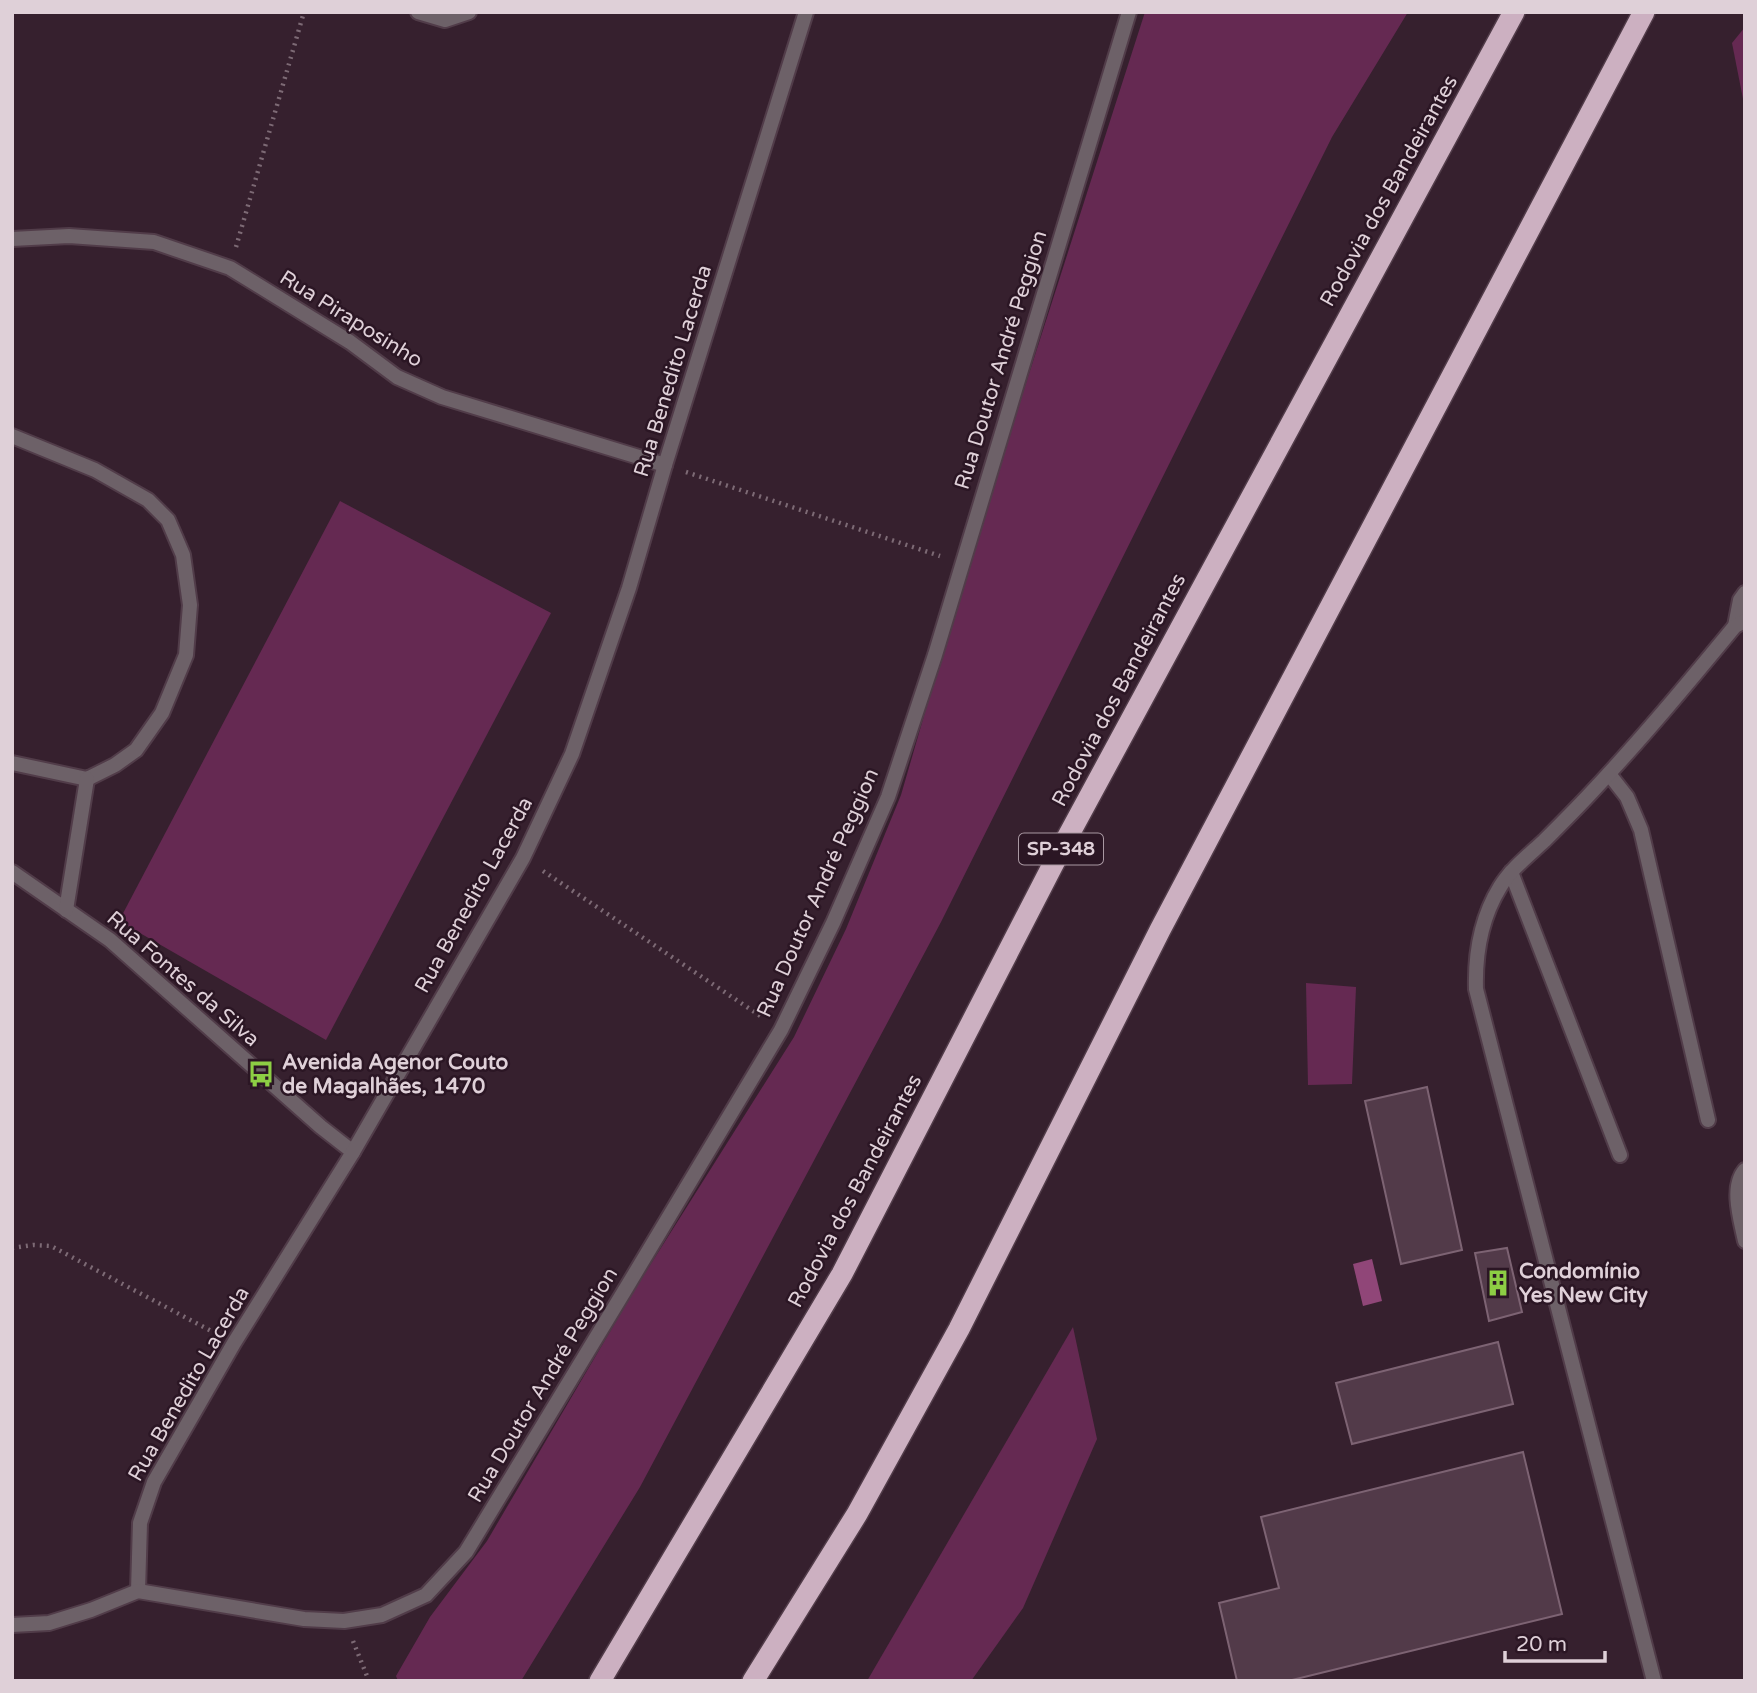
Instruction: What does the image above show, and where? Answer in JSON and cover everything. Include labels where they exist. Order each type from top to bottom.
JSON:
[{"type":"highway","name":"Rodovia dos Bandeirantes","points":[[600,1681],[842,1274],[1067,838],[1514,12]]},
{"type":"highway","points":[[753,1681],[857,1514],[959,1329],[1160,930],[1644,12]]},
{"type":"street","points":[[418,12],[445,20],[469,12]]},
{"type":"street","name":"Rua Benedito Lacerda","points":[[138,1591],[140,1523],[154,1482],[233,1343],[353,1152],[523,858],[572,754],[629,588],[806,12]]},
{"type":"street","name":"Rua Doutor André Peggion","points":[[138,1591],[304,1619],[344,1621],[382,1615],[426,1595],[466,1552],[781,1030],[833,923],[888,797],[1129,12]]},
{"type":"street","name":"Rua Piraposinho","points":[[12,239],[69,236],[154,242],[230,268],[350,342],[397,377],[419,387],[442,397],[665,465]]},
{"type":"street","points":[[12,436],[95,470],[148,500],[168,520],[183,555],[190,605],[186,655],[162,713],[136,750],[88,779],[12,764]]},
{"type":"street","points":[[1654,1681],[1476,989],[1475,967],[1484,923],[1499,888],[1511,872],[1609,774],[1740,623],[1740,600],[1745,593]]},
{"type":"street","points":[[1609,774],[1627,797],[1641,830],[1708,1120]]},
{"type":"street","points":[[66,909],[88,779]]},
{"type":"street","name":"Rua Fontes da Silva","points":[[12,872],[110,940],[321,1127],[353,1152]]},
{"type":"street","points":[[1511,872],[1620,1155]]},
{"type":"street","points":[[1745,1170],[1741,1174],[1737,1193],[1745,1241]]},
{"type":"street","points":[[12,1625],[49,1623],[138,1591]]},
{"type":"path","points":[[230,268],[304,12]]},
{"type":"path","points":[[665,465],[962,563]]},
{"type":"path","points":[[523,858],[781,1030]]},
{"type":"path","points":[[12,1248],[51,1245],[233,1343]]},
{"type":"path","points":[[344,1621],[369,1681]]},
{"type":"shaded area","points":[[1145,12],[1408,12],[1332,137],[941,922],[640,1487],[521,1681],[398,1681],[396,1676],[430,1617],[487,1541],[635,1289],[794,1037],[846,929],[901,795],[968,564]]},
{"type":"shaded area","points":[[1745,27],[1745,109],[1732,43]]},
{"type":"shaded area","points":[[340,501],[551,613],[326,1040],[119,921]]},
{"type":"shaded area","points":[[1306,983],[1356,987],[1352,1084],[1308,1085]]},
{"type":"shaded area","points":[[1372,1259],[1382,1301],[1363,1306],[1353,1264]]},
{"type":"shaded area","points":[[1073,1327],[1097,1439],[1023,1608],[971,1681],[867,1681]]},
{"type":"building","points":[[1427,1087],[1462,1250],[1401,1264],[1365,1101]]},
{"type":"building","name":"Condomínio Yes New City","points":[[1507,1248],[1522,1312],[1489,1321],[1475,1253]]},
{"type":"building","points":[[1498,1342],[1513,1404],[1352,1444],[1336,1383]]},
{"type":"building","points":[[1523,1452],[1562,1614],[1288,1681],[1237,1681],[1219,1603],[1279,1588],[1261,1517]]},
{"type":"place","name":"Avenida Agenor Couto de Magalhães, 1470","points":[[261,1074]]},
{"type":"place","name":"Condomínio Yes New City","points":[[1498,1283]]}]
